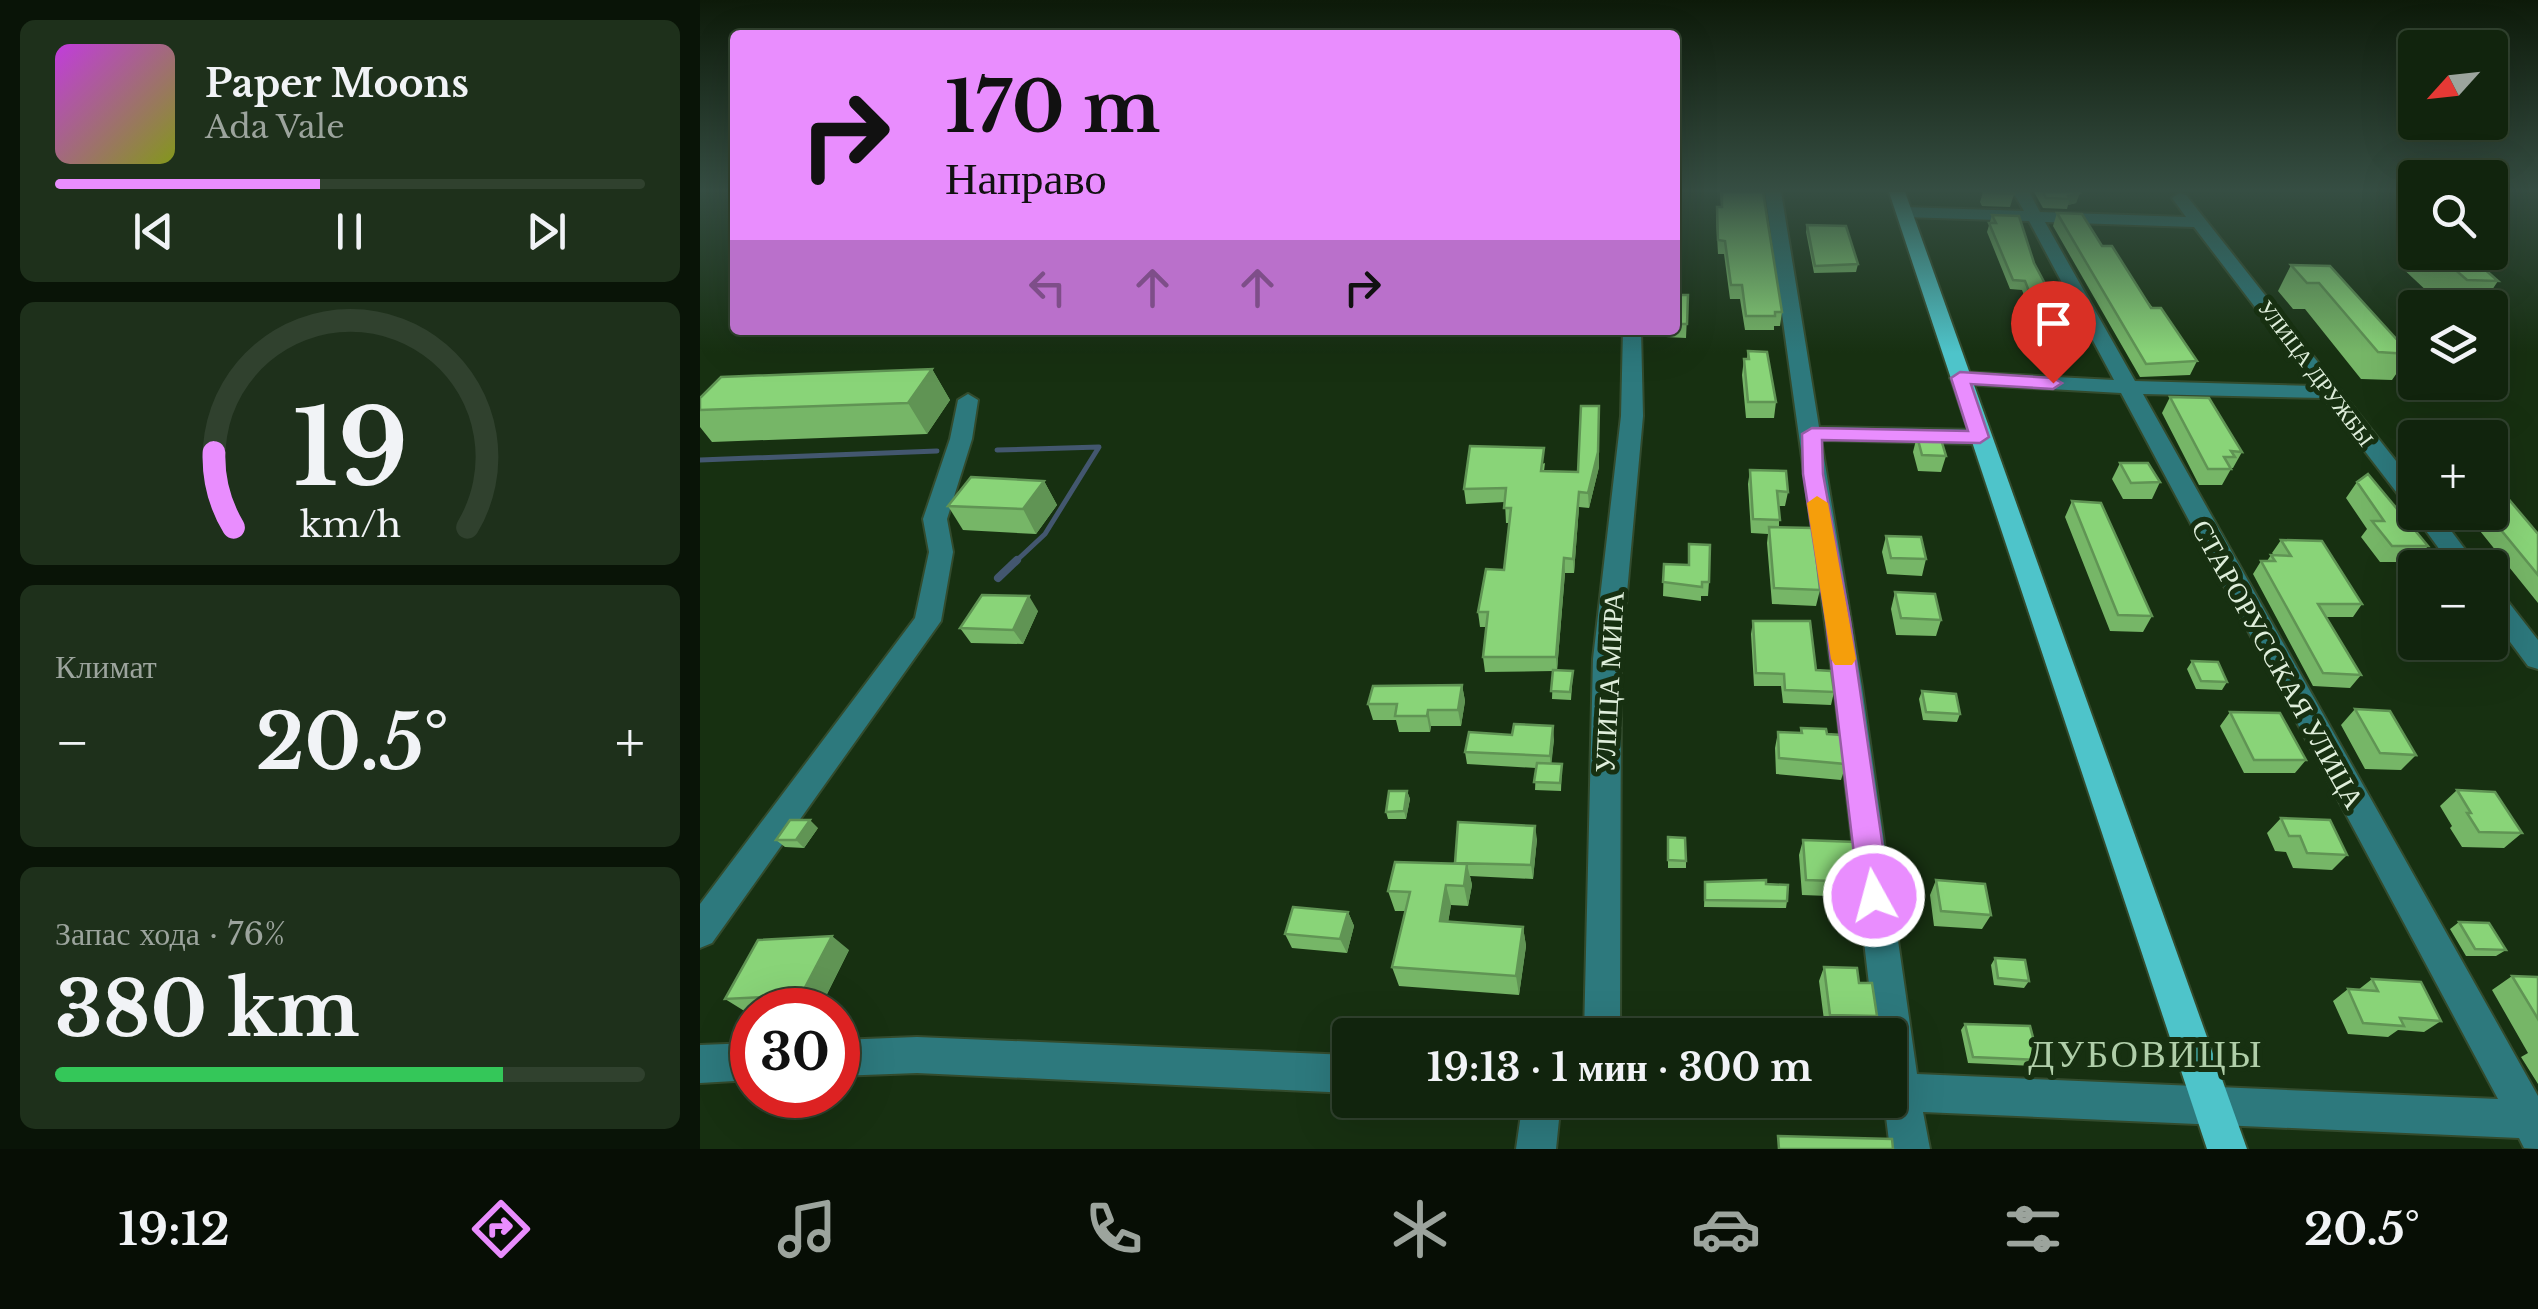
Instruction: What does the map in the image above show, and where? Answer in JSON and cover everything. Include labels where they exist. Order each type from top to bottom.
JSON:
[{"type":"main road","points":[[1916,246],[2228,1149]]},
{"type":"street","points":[[1780,246],[1838,621],[1886,1018]]},
{"type":"street","name":"СТАРОРУССКАЯ УЛИЦА","points":[[2050,246],[2535,1125]]},
{"type":"street","name":"УЛИЦА ДРУЖБЫ","points":[[2216,246],[2398,480]]},
{"type":"street","name":"УЛИЦА МИРА","points":[[1602,1018],[1606,660],[1632,416],[1632,335]]},
{"type":"street","points":[[1960,378],[2126,388],[2327,392]]},
{"type":"street","points":[[700,932],[928,621],[940,552],[934,520],[961,438],[968,400]]},
{"type":"street","points":[[1812,434],[1980,437]]},
{"type":"street","points":[[2438,530],[2453,550]]},
{"type":"street","points":[[2508,620],[2538,659]]},
{"type":"street","points":[[860,1057],[917,1055],[1332,1073]]},
{"type":"street","points":[[700,1064],[730,1063]]},
{"type":"street","points":[[1907,1092],[2212,1103],[2535,1125]]},
{"type":"street","points":[[1536,1149],[1540,1118]]},
{"type":"street","points":[[1902,1118],[1910,1149]]},
{"type":"building","points":[[1726,246],[1771,246],[1782,312],[1775,312],[1775,316],[1746,316],[1742,285],[1731,285]]},
{"type":"building","points":[[1811,246],[1852,246],[1858,264],[1815,266]]},
{"type":"building","points":[[1999,246],[2028,246],[2067,325],[2042,325],[2025,281],[2013,280]]},
{"type":"building","points":[[2076,246],[2112,246],[2151,308],[2161,308],[2197,361],[2146,364]]},
{"type":"building","points":[[2291,265],[2330,266],[2398,341],[2398,353],[2378,352],[2319,283],[2307,283]]},
{"type":"building","points":[[2456,270],[2485,270],[2498,281],[2467,280]]},
{"type":"building","points":[[1680,295],[1688,295],[1687,324],[1680,324]]},
{"type":"building","points":[[1748,351],[1767,352],[1776,402],[1748,402],[1744,359],[1749,359]]},
{"type":"building","points":[[932,369],[908,403],[700,410],[700,398],[721,377]]},
{"type":"building","points":[[2170,397],[2209,398],[2242,452],[2231,451],[2235,457],[2224,457],[2231,469],[2208,469]]},
{"type":"building","points":[[1581,406],[1599,406],[1598,452],[1588,493],[1579,492],[1573,559],[1564,558],[1556,657],[1483,657],[1488,612],[1478,612],[1486,569],[1504,570],[1511,508],[1504,508],[1506,488],[1464,489],[1470,446],[1544,448],[1541,471],[1578,472]]},
{"type":"building","points":[[1917,436],[1940,436],[1946,456],[1922,455]]},
{"type":"building","points":[[2120,463],[2148,463],[2160,482],[2131,483]]},
{"type":"building","points":[[1750,470],[1786,471],[1788,492],[1777,491],[1780,520],[1753,519]]},
{"type":"building","points":[[2368,474],[2398,510],[2398,530],[2415,530],[2428,546],[2392,546],[2372,521],[2384,521],[2357,482]]},
{"type":"building","points":[[971,477],[1044,481],[1023,509],[948,506]]},
{"type":"building","points":[[2508,498],[2538,534],[2538,575],[2501,530],[2508,530]]},
{"type":"building","points":[[2072,501],[2101,503],[2152,616],[2118,615]]},
{"type":"building","points":[[1769,527],[1813,528],[1820,590],[1774,588]]},
{"type":"building","points":[[1886,536],[1921,537],[1926,559],[1891,558]]},
{"type":"building","points":[[2281,540],[2322,541],[2362,604],[2318,604],[2361,675],[2323,673],[2261,561],[2275,561],[2271,555],[2291,556]]},
{"type":"building","points":[[1689,544],[1710,545],[1709,582],[1702,582],[1702,587],[1663,582],[1664,564],[1689,565]]},
{"type":"building","points":[[1895,592],[1935,594],[1941,620],[1901,618]]},
{"type":"building","points":[[982,595],[1029,596],[1013,630],[960,628]]},
{"type":"building","points":[[1753,621],[1810,621],[1816,670],[1831,671],[1834,692],[1785,690],[1784,674],[1756,673]]},
{"type":"building","points":[[2192,661],[2218,662],[2227,682],[2201,681]]},
{"type":"building","points":[[1553,670],[1573,671],[1570,692],[1551,691]]},
{"type":"building","points":[[1462,685],[1458,710],[1428,710],[1427,716],[1395,716],[1397,704],[1368,704],[1373,686]]},
{"type":"building","points":[[1922,691],[1956,694],[1960,714],[1926,712]]},
{"type":"building","points":[[2355,709],[2390,711],[2416,755],[2380,753]]},
{"type":"building","points":[[2230,712],[2280,713],[2306,760],[2254,760]]},
{"type":"building","points":[[1514,724],[1553,726],[1550,756],[1465,752],[1469,732],[1512,735]]},
{"type":"building","points":[[1801,728],[1826,729],[1827,734],[1842,735],[1846,764],[1779,758],[1778,732],[1802,733]]},
{"type":"building","points":[[1537,763],[1562,764],[1560,783],[1534,782]]},
{"type":"building","points":[[2457,790],[2495,792],[2522,833],[2479,832]]},
{"type":"building","points":[[1389,791],[1407,791],[1404,811],[1386,812]]},
{"type":"building","points":[[2281,818],[2330,820],[2347,855],[2307,853],[2300,836],[2289,836]]},
{"type":"building","points":[[790,820],[810,820],[796,840],[776,840]]},
{"type":"building","points":[[1458,822],[1535,826],[1531,865],[1455,863]]},
{"type":"building","points":[[1668,837],[1685,838],[1686,861],[1668,860]]},
{"type":"building","points":[[1803,840],[1855,842],[1860,882],[1806,880]]},
{"type":"building","points":[[1395,862],[1467,864],[1464,886],[1446,885],[1440,921],[1523,927],[1516,976],[1392,967],[1410,892],[1388,891]]},
{"type":"building","points":[[1766,880],[1766,884],[1788,885],[1787,901],[1705,900],[1705,882]]},
{"type":"building","points":[[1936,880],[1985,884],[1991,915],[1941,911]]},
{"type":"building","points":[[1293,907],[1348,912],[1340,939],[1285,934]]},
{"type":"building","points":[[2459,922],[2489,923],[2506,950],[2475,949]]},
{"type":"building","points":[[832,936],[805,988],[731,988],[758,940]]},
{"type":"building","points":[[1995,958],[2025,960],[2029,981],[1998,978]]},
{"type":"building","points":[[1824,967],[1857,968],[1859,983],[1872,983],[1877,1016],[1830,1015]]},
{"type":"building","points":[[2512,976],[2538,977],[2538,1019]]},
{"type":"building","points":[[2372,979],[2421,982],[2441,1021],[2400,1018],[2404,1026],[2363,1023],[2348,989],[2378,991]]},
{"type":"building","points":[[1965,1024],[2030,1026],[2039,1060],[1973,1057]]},
{"type":"building","points":[[1778,1136],[1892,1139],[1893,1149],[1779,1149]]},
{"type":"waterway","points":[[997,450],[1099,447],[1045,534],[1015,562]]},
{"type":"waterway","points":[[700,460],[937,451]]},
{"type":"waterway","points":[[998,578],[1017,560]]},
{"type":"slow traffic","points":[[1817,503],[1843,659]]},
{"type":"district","name":"ДУБОВИЦЫ","points":[[2146,1054]]},
{"type":"route","points":[[1874,896],[1838,621],[1813,474],[1812,434],[1980,437],[1960,378],[2053,383]]}]
